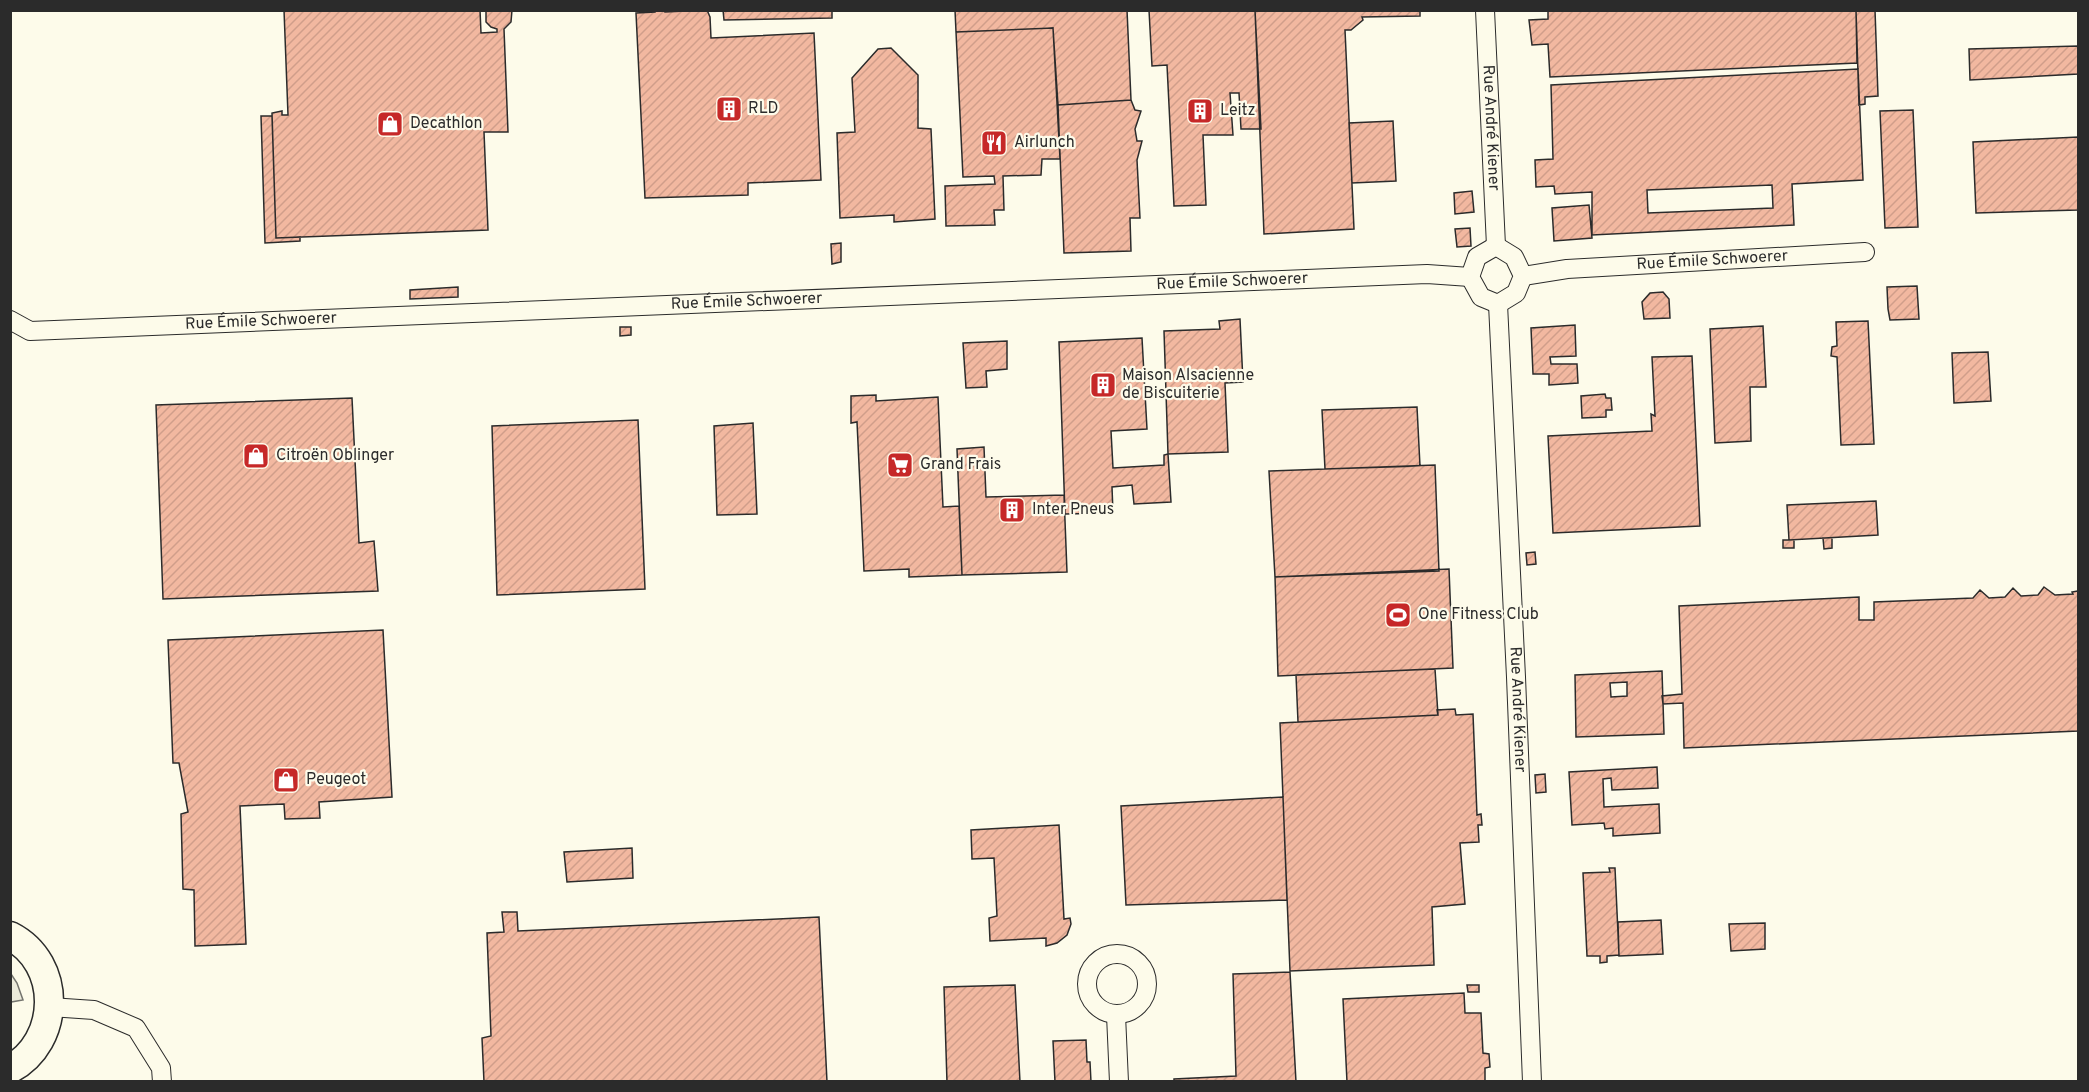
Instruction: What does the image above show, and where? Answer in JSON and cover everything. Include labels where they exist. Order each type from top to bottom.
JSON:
[{"type":"main road","points":[[10,936],[26,947],[38,962],[46,979],[50,1007],[43,1034],[27,1058],[14,1072]]},
{"type":"street","name":"Rue André Kiener","points":[[1485,10],[1496,246]]},
{"type":"street","points":[[1496,246],[1514,257],[1523,276],[1516,293],[1498,304],[1481,297],[1470,277],[1476,257],[1496,246]]},
{"type":"street","name":"Rue Émile Schwoerer","points":[[1523,276],[1567,269],[1865,252]]},
{"type":"street","name":"Rue Émile Schwoerer","points":[[14,329],[30,332],[1427,274],[1470,277]]},
{"type":"street","name":"Rue André Kiener","points":[[1498,304],[1516,668],[1532,1082]]},
{"type":"street","points":[[50,1007],[94,1010],[136,1028],[161,1068],[162,1082]]},
{"type":"street","points":[[1116,1015],[1119,1082]]},
{"type":"shaded area","points":[[11,974],[17,983],[23,1000],[11,1002]]},
{"type":"building","name":"Decathlon","points":[[284,10],[480,10],[481,33],[497,32],[497,29],[486,22],[486,10],[512,10],[511,22],[504,29],[508,132],[484,132],[488,230],[276,238],[272,113],[282,111],[282,115],[288,115]]},
{"type":"building","name":"RLD","points":[[655,10],[665,10],[665,12],[707,10],[710,17],[711,38],[814,33],[821,180],[748,183],[748,195],[645,198],[636,13],[655,12]]},
{"type":"building","points":[[723,10],[832,10],[832,18],[724,20]]},
{"type":"building","points":[[955,10],[1127,10],[1131,100],[1058,105],[1053,28],[956,32]]},
{"type":"building","name":"Leitz","points":[[1149,10],[1255,10],[1261,129],[1241,129],[1239,93],[1230,93],[1233,135],[1203,135],[1206,205],[1174,206],[1167,65],[1152,66]]},
{"type":"building","points":[[1255,10],[1420,10],[1420,16],[1362,17],[1363,20],[1351,30],[1345,30],[1354,229],[1264,234]]},
{"type":"building","points":[[1548,10],[1856,10],[1857,63],[1550,77],[1548,44],[1532,45],[1529,20],[1548,19]]},
{"type":"building","points":[[1856,10],[1875,10],[1878,96],[1865,97],[1865,104],[1859,105]]},
{"type":"building","points":[[1053,28],[1060,159],[1042,159],[1041,175],[1003,176],[1004,210],[994,210],[995,225],[946,226],[945,186],[995,184],[994,176],[963,177],[956,32]]},
{"type":"building","points":[[2078,46],[2078,74],[1970,80],[1969,49]]},
{"type":"building","points":[[891,48],[918,75],[918,128],[931,129],[935,219],[894,222],[894,215],[840,218],[837,133],[855,132],[852,78],[878,49]]},
{"type":"building","points":[[1858,69],[1863,180],[1792,184],[1794,225],[1592,235],[1592,192],[1555,194],[1554,186],[1536,187],[1535,160],[1553,159],[1551,85]],"holes":[[[1772,185],[1773,208],[1648,213],[1647,190]]]},
{"type":"building","points":[[1131,100],[1135,110],[1141,111],[1135,129],[1137,141],[1142,141],[1137,160],[1140,218],[1130,218],[1131,251],[1064,253],[1058,105]]},
{"type":"building","points":[[1913,110],[1918,227],[1885,228],[1880,111]]},
{"type":"building","points":[[261,116],[272,116],[276,238],[300,237],[300,241],[265,243]]},
{"type":"building","points":[[1393,121],[1396,181],[1352,183],[1349,123]]},
{"type":"building","points":[[2078,137],[2078,210],[1976,213],[1973,142]]},
{"type":"building","points":[[1472,191],[1474,212],[1455,214],[1454,193]]},
{"type":"building","points":[[1589,205],[1592,238],[1554,241],[1552,208]]},
{"type":"building","points":[[1470,228],[1471,246],[1457,247],[1455,229]]},
{"type":"building","points":[[841,243],[841,262],[832,264],[831,244]]},
{"type":"building","points":[[1917,286],[1919,319],[1890,320],[1887,287]]},
{"type":"building","points":[[458,287],[458,297],[410,299],[410,290]]},
{"type":"building","points":[[1663,292],[1669,299],[1670,318],[1644,319],[1642,302],[1650,293]]},
{"type":"building","points":[[1240,319],[1243,382],[1225,383],[1228,452],[1168,454],[1164,331],[1220,329],[1219,321]]},
{"type":"building","points":[[1868,321],[1874,444],[1841,445],[1837,357],[1831,356],[1832,347],[1837,346],[1836,322]]},
{"type":"building","points":[[1575,325],[1576,356],[1550,357],[1551,364],[1577,364],[1578,383],[1549,385],[1549,374],[1533,374],[1531,328]]},
{"type":"building","points":[[1763,326],[1766,387],[1750,387],[1751,441],[1715,443],[1710,329]]},
{"type":"building","points":[[620,327],[631,327],[631,335],[620,336]]},
{"type":"building","name":"Maison Alsacienne de Biscuiterie","points":[[1142,338],[1147,429],[1111,431],[1113,468],[1164,465],[1164,455],[1168,454],[1171,502],[1134,504],[1132,485],[1112,487],[1113,513],[1065,514],[1059,342]]},
{"type":"building","points":[[1007,341],[1007,369],[986,371],[987,387],[966,388],[963,343]]},
{"type":"building","points":[[1988,352],[1991,401],[1954,403],[1952,353]]},
{"type":"building","points":[[1692,356],[1700,526],[1553,533],[1548,436],[1652,431],[1651,414],[1655,416],[1652,357]]},
{"type":"building","points":[[1605,394],[1606,398],[1611,398],[1612,410],[1606,410],[1606,417],[1582,418],[1581,396]]},
{"type":"building","name":"Grand Frais","points":[[876,395],[876,401],[938,397],[943,507],[959,506],[962,575],[909,577],[909,569],[864,571],[857,422],[851,423],[851,396]]},
{"type":"building","name":"Citroën Oblinger","points":[[352,398],[359,543],[374,541],[378,591],[163,599],[156,405]]},
{"type":"building","points":[[1417,407],[1420,466],[1325,469],[1322,410]]},
{"type":"building","points":[[638,420],[645,589],[497,595],[492,426]]},
{"type":"building","points":[[753,423],[757,514],[717,515],[714,426]]},
{"type":"building","name":"Inter Pneus","points":[[984,447],[986,497],[1064,495],[1067,572],[962,575],[957,449]]},
{"type":"building","points":[[1435,465],[1439,571],[1275,577],[1269,471]]},
{"type":"building","points":[[1876,501],[1878,535],[1789,540],[1787,505]]},
{"type":"building","points":[[1823,538],[1832,538],[1832,548],[1824,549]]},
{"type":"building","points":[[1783,540],[1794,540],[1794,548],[1783,548]]},
{"type":"building","points":[[1535,552],[1536,564],[1527,565],[1526,553]]},
{"type":"building","points":[[1449,569],[1453,668],[1278,676],[1275,577]]},
{"type":"building","points":[[2044,587],[2055,595],[2073,594],[2072,592],[2078,591],[2078,731],[1684,748],[1683,703],[1663,704],[1662,696],[1682,694],[1679,606],[1859,597],[1859,620],[1874,620],[1874,602],[1973,598],[1980,590],[1989,598],[2005,597],[2013,588],[2021,596],[2038,595]]},
{"type":"building","name":"Peugeot","points":[[383,630],[392,797],[319,802],[320,818],[285,819],[284,804],[240,806],[246,944],[195,946],[194,890],[183,889],[181,814],[188,812],[179,763],[173,763],[168,640]]},
{"type":"building","points":[[1435,669],[1438,715],[1298,722],[1296,675]]},
{"type":"building","points":[[1662,671],[1664,734],[1576,737],[1575,675]],"holes":[[[1627,682],[1627,696],[1611,697],[1610,683]]]},
{"type":"building","points":[[1455,709],[1456,715],[1473,714],[1477,815],[1481,814],[1482,825],[1478,825],[1479,842],[1460,843],[1465,904],[1432,907],[1434,965],[1290,971],[1280,723],[1438,715],[1437,710]]},
{"type":"building","points":[[1657,767],[1658,788],[1612,790],[1611,778],[1603,779],[1604,807],[1659,804],[1660,833],[1613,836],[1613,828],[1605,829],[1604,823],[1572,825],[1569,772]]},
{"type":"building","points":[[1545,774],[1546,792],[1536,793],[1535,775]]},
{"type":"building","points":[[1283,797],[1287,900],[1126,905],[1121,806]]},
{"type":"building","points":[[1059,825],[1064,919],[1070,918],[1071,924],[1067,935],[1057,943],[1046,946],[1046,938],[990,941],[989,918],[997,916],[994,858],[972,859],[971,830]]},
{"type":"building","points":[[632,848],[633,878],[567,882],[564,852]]},
{"type":"building","points":[[1609,868],[1615,868],[1619,955],[1607,956],[1607,962],[1600,963],[1600,956],[1587,956],[1583,873],[1610,872]]},
{"type":"building","points":[[502,912],[517,912],[518,931],[819,917],[827,1082],[484,1082],[482,1038],[491,1036],[487,933],[504,932]]},
{"type":"building","points":[[1661,920],[1663,954],[1619,956],[1618,922]]},
{"type":"building","points":[[1765,923],[1765,949],[1731,951],[1729,924]]},
{"type":"building","points":[[1290,972],[1296,1082],[1174,1082],[1174,1079],[1236,1076],[1233,974]]},
{"type":"building","points":[[1015,985],[1020,1082],[947,1082],[944,987]]},
{"type":"building","points":[[1467,985],[1479,985],[1479,992],[1468,992]]},
{"type":"building","points":[[1464,993],[1465,1013],[1481,1013],[1483,1053],[1489,1054],[1490,1067],[1485,1068],[1485,1082],[1347,1082],[1343,999]]},
{"type":"building","points":[[1086,1040],[1091,1082],[1055,1082],[1053,1041]]},
{"type":"place","name":"RLD","points":[[729,109]]},
{"type":"place","name":"Leitz","points":[[1200,111]]},
{"type":"place","name":"Decathlon","points":[[390,124]]},
{"type":"place","name":"Airlunch","points":[[994,143]]},
{"type":"place","name":"Maison Alsacienne de Biscuiterie","points":[[1103,385]]},
{"type":"place","name":"Citroën Oblinger","points":[[256,456]]},
{"type":"place","name":"Grand Frais","points":[[900,465]]},
{"type":"place","name":"Inter Pneus","points":[[1012,510]]},
{"type":"place","name":"One Fitness Club","points":[[1398,615]]},
{"type":"place","name":"Peugeot","points":[[286,780]]}]
